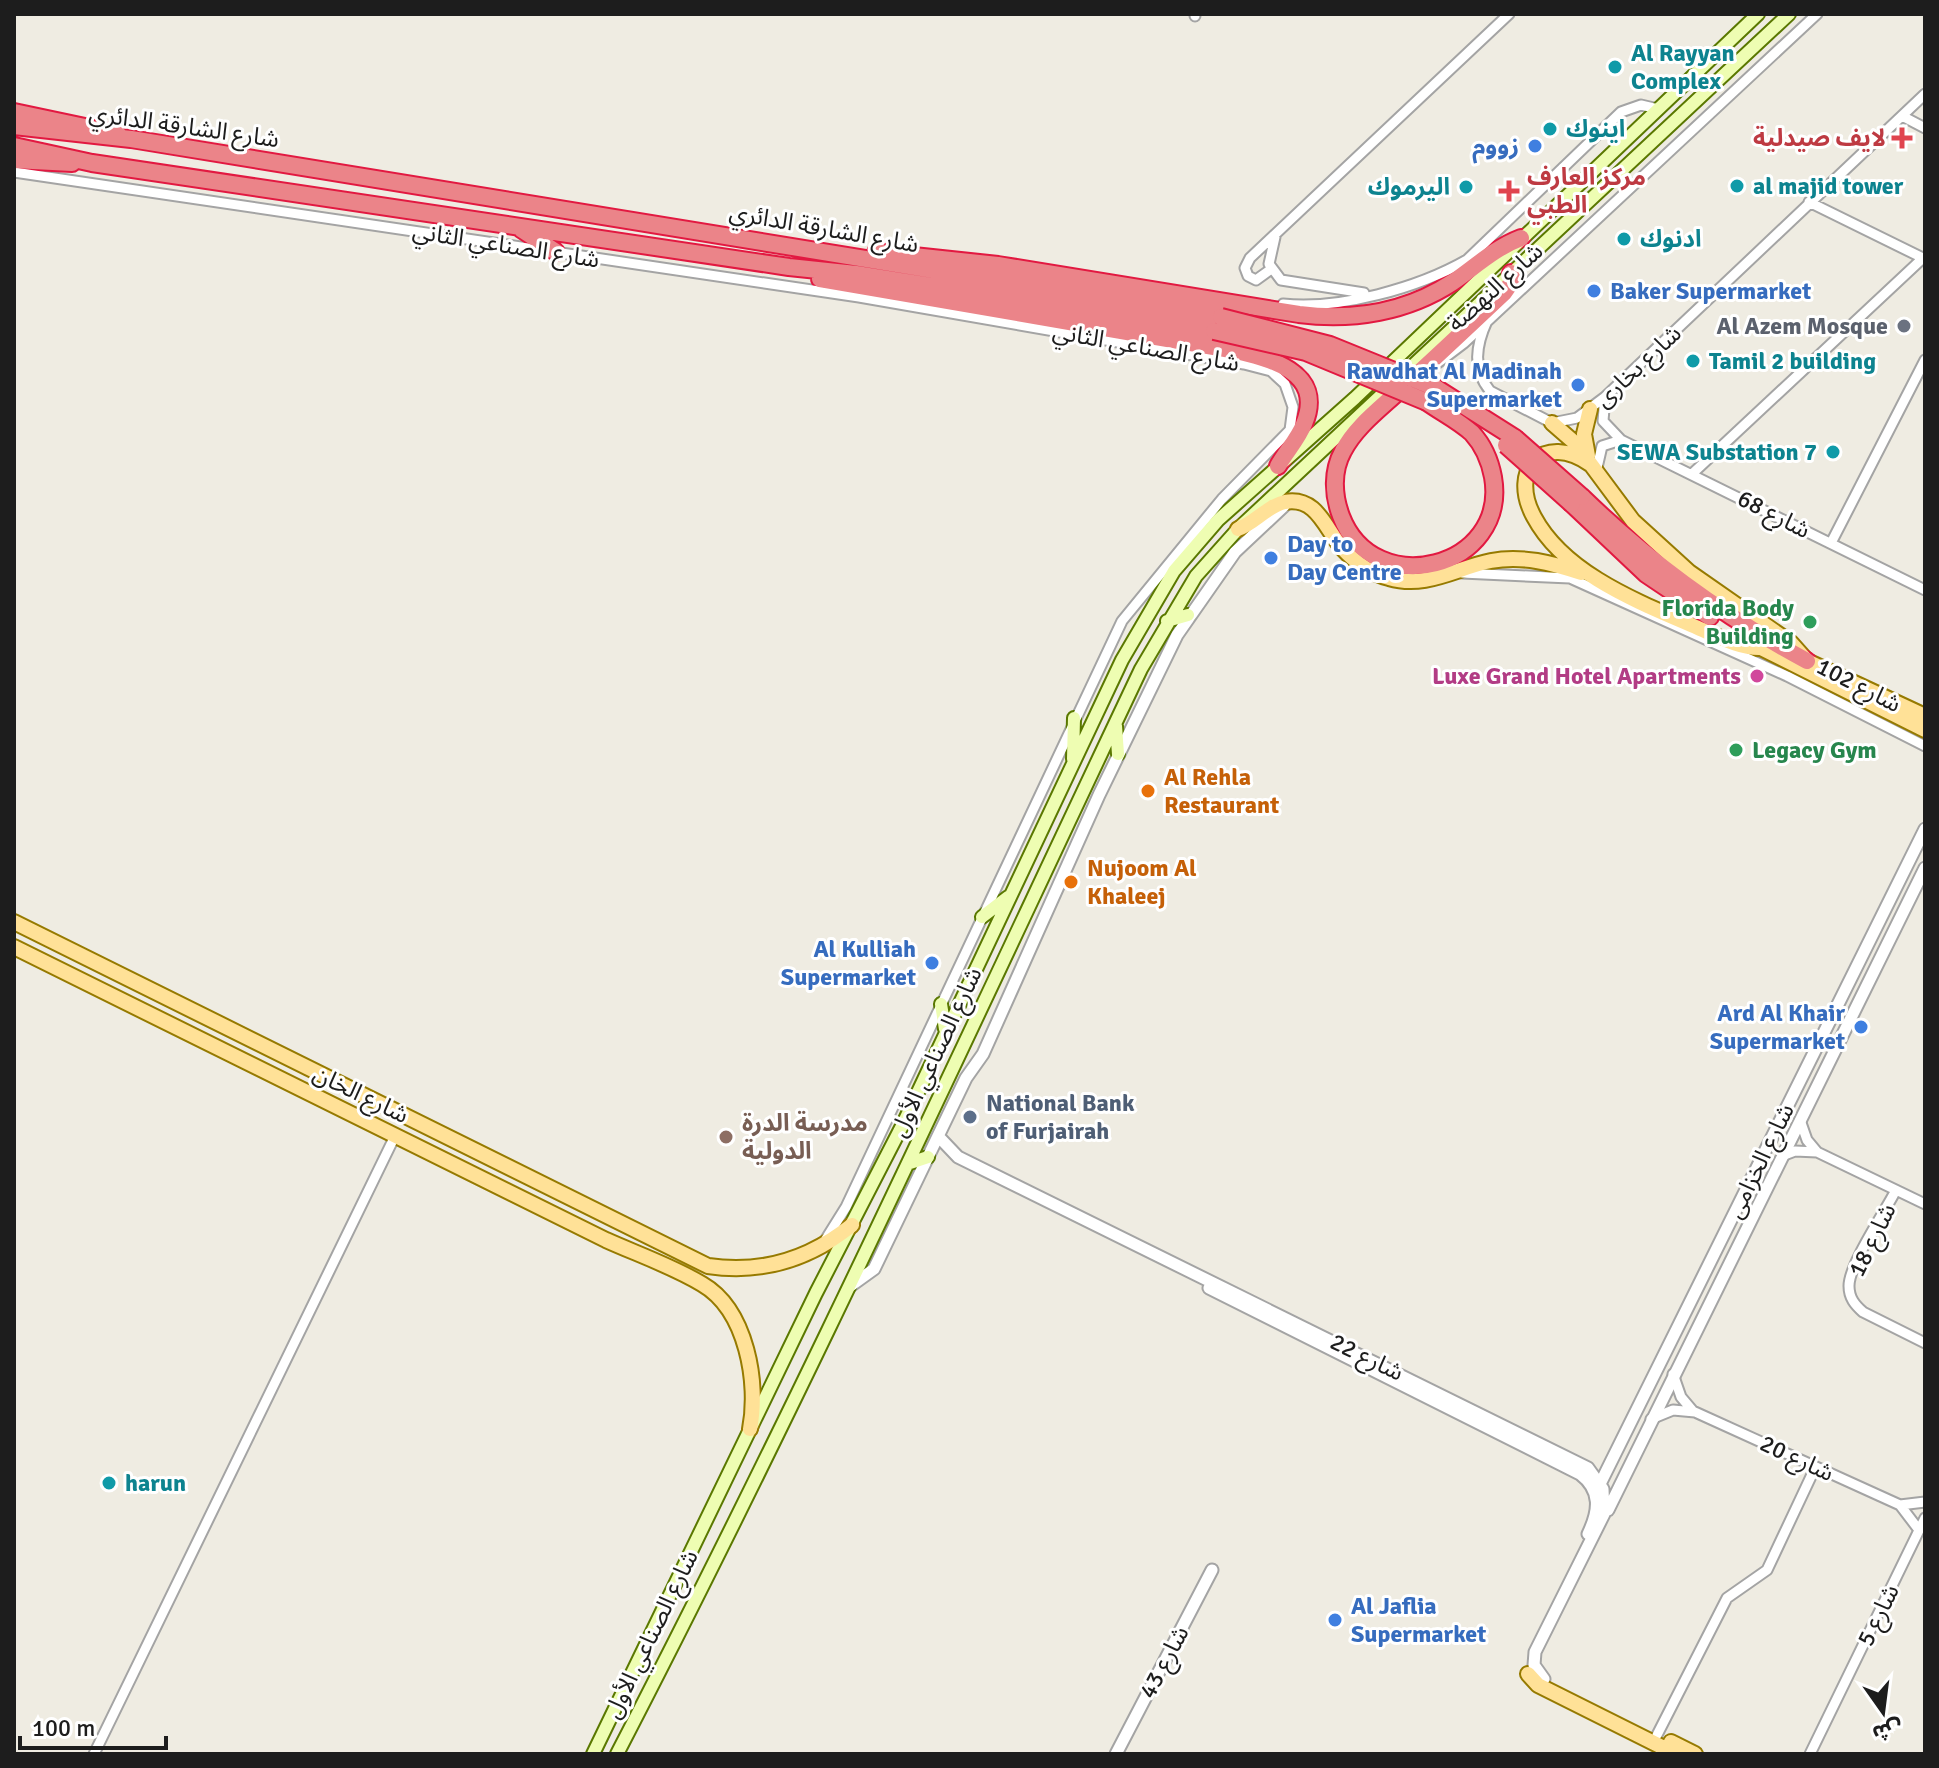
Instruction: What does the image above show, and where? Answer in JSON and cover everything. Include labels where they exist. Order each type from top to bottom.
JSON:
[{"type":"highway","points":[[14,112],[98,127],[131,139]]},
{"type":"highway","name":"شارع الشارقة الدائري","points":[[14,126],[93,138],[131,139],[845,254],[874,262],[1217,324],[1431,395],[1456,413],[1510,441],[1577,501]]},
{"type":"highway","name":"شارع الشارقة الدائري","points":[[14,146],[92,163],[789,267],[1217,324]]},
{"type":"highway","points":[[14,160],[92,163]]},
{"type":"highway","points":[[517,226],[556,252]]},
{"type":"highway","points":[[845,254],[874,252],[998,265],[1322,317],[1391,309],[1438,290],[1501,247],[1521,238]]},
{"type":"highway","points":[[789,267],[825,281],[1231,350],[1280,363],[1299,378],[1308,408],[1303,428],[1278,466]]},
{"type":"highway","points":[[1431,395],[1479,442],[1490,466],[1494,490],[1491,512],[1470,544],[1441,563],[1410,567],[1380,559],[1350,536],[1337,505],[1334,488],[1336,470],[1350,440],[1504,293],[1511,283],[1511,273]]},
{"type":"highway","name":"شارع 102","points":[[1577,501],[1664,587],[1761,648]]},
{"type":"highway","name":"شارع 102","points":[[1577,501],[1688,590],[1742,626],[1807,661]]},
{"type":"main road","name":"شارع النهضة","points":[[1278,466],[1355,398],[1758,14]]},
{"type":"main road","name":"شارع النهضة","points":[[1238,529],[1789,14]]},
{"type":"main road","points":[[1590,409],[1584,434],[1593,468]]},
{"type":"main road","points":[[1552,423],[1575,443],[1633,521],[1669,556],[1791,643],[1807,661]]},
{"type":"main road","points":[[1593,468],[1571,453],[1543,455],[1530,466],[1525,489],[1532,515],[1547,536],[1574,562],[1602,581],[1682,622],[1744,646],[1761,648]]},
{"type":"main road","name":"شارع الصناعي الأول","points":[[593,1754],[1129,648],[1174,571],[1194,546],[1278,466]]},
{"type":"main road","points":[[1238,529],[1289,501],[1314,509],[1345,551],[1374,572],[1412,581],[1489,561],[1516,559],[1552,564],[1602,581]]},
{"type":"main road","name":"شارع الصناعي الأول","points":[[617,1754],[910,1163],[1116,722],[1167,621],[1196,576],[1238,529]]},
{"type":"main road","points":[[1174,554],[1194,546]]},
{"type":"main road","points":[[1167,621],[1188,615]]},
{"type":"main road","name":"شارع 102","points":[[1761,648],[1925,730]]},
{"type":"main road","name":"شارع 102","points":[[1807,661],[1925,716]]},
{"type":"main road","points":[[1073,764],[1074,718]]},
{"type":"main road","points":[[1904,720],[1925,743]]},
{"type":"main road","points":[[1116,722],[1118,754]]},
{"type":"main road","points":[[982,917],[1010,895]]},
{"type":"main road","name":"شارع الخان","points":[[14,922],[708,1266],[762,1267],[790,1261],[820,1247]]},
{"type":"main road","name":"شارع الخان","points":[[14,947],[705,1285],[733,1321],[746,1354],[755,1396],[750,1429]]},
{"type":"main road","points":[[941,1004],[945,1029]]},
{"type":"main road","points":[[910,1163],[928,1157]]},
{"type":"main road","points":[[820,1247],[852,1225]]},
{"type":"main road","points":[[1528,1674],[1538,1685],[1676,1754]]},
{"type":"main road","points":[[1544,1679],[1695,1754]]},
{"type":"street","points":[[1270,270],[1256,280],[1248,276],[1245,268],[1250,258],[1509,14]]},
{"type":"street","points":[[1422,370],[1440,364],[1817,14]]},
{"type":"street","name":"شارع بخارى","points":[[1552,423],[1577,418],[1605,397],[1925,94]]},
{"type":"street","points":[[1238,304],[1254,301],[1317,306],[1438,275],[1467,260],[1621,112],[1641,105],[1658,109]]},
{"type":"street","points":[[1902,116],[1925,128]]},
{"type":"street","name":"شارع الصناعي الثاني","points":[[14,172],[859,297],[1212,357],[1271,371],[1285,384],[1293,415],[1290,430],[1174,554],[1122,621],[846,1207],[820,1247]]},
{"type":"street","points":[[1693,473],[1924,258],[1809,202]]},
{"type":"street","points":[[1270,270],[1269,255],[1276,234]]},
{"type":"street","points":[[1270,270],[1288,282],[1371,294]]},
{"type":"street","points":[[1487,321],[1477,347],[1483,383],[1495,395],[1552,423]]},
{"type":"street","points":[[1831,543],[1925,360]]},
{"type":"street","points":[[1593,468],[1602,446],[1621,440],[1603,421],[1605,397]]},
{"type":"street","name":"شارع 68","points":[[1621,440],[1925,590]]},
{"type":"street","points":[[849,1287],[874,1269],[938,1136],[1005,1010],[1014,978],[1118,754],[1188,615],[1235,552],[1289,501]]},
{"type":"street","name":"شارع 102","points":[[1455,572],[1570,578],[1787,676],[1925,743]]},
{"type":"street","name":"شارع الخزامى","points":[[1598,1488],[1925,829]]},
{"type":"street","name":"شارع الخزامى","points":[[1602,1521],[1925,868]]},
{"type":"street","points":[[1875,967],[1875,955],[1893,917],[1891,911],[1885,910]]},
{"type":"street","points":[[1799,1119],[1807,1140],[1817,1152]]},
{"type":"street","points":[[94,1754],[395,1136]]},
{"type":"street","name":"شارع 22","points":[[938,1136],[958,1157],[1583,1464],[1598,1488]]},
{"type":"street","points":[[1782,1156],[1803,1150],[1817,1152],[1925,1204]]},
{"type":"street","name":"شارع 22","points":[[928,1157],[951,1159],[1580,1474],[1598,1488]]},
{"type":"street","name":"شارع 18","points":[[1896,1190],[1854,1270],[1849,1288],[1856,1306],[1863,1312],[1925,1343]]},
{"type":"street","points":[[1673,1374],[1681,1397],[1695,1412]]},
{"type":"street","points":[[1651,1419],[1673,1410],[1695,1412]]},
{"type":"street","name":"شارع 20","points":[[1695,1412],[1900,1505],[1919,1530]]},
{"type":"street","points":[[1657,1735],[1727,1598],[1767,1570],[1815,1468]]},
{"type":"street","points":[[1544,1679],[1534,1665],[1535,1652],[1602,1521],[1605,1501],[1598,1488]]},
{"type":"street","points":[[1528,1674],[1528,1660],[1596,1517],[1598,1488]]},
{"type":"street","points":[[1900,1505],[1925,1502]]},
{"type":"street","name":"شارع 5","points":[[1810,1754],[1925,1518]]},
{"type":"street","name":"شارع 43","points":[[1116,1754],[1212,1570]]},
{"type":"place","name":"Al Rayyan Complex","points":[[1615,67]]},
{"type":"place","name":"اينوك","points":[[1550,129]]},
{"type":"place","name":"لايف صيدلية","points":[[1902,138]]},
{"type":"place","name":"زووم","points":[[1535,146]]},
{"type":"place","name":"al majid tower","points":[[1737,186]]},
{"type":"place","name":"اليرموك","points":[[1466,187]]},
{"type":"place","name":"مركز العارف الطبي","points":[[1509,191]]},
{"type":"place","name":"ادنوك","points":[[1624,239]]},
{"type":"place","name":"Baker Supermarket","points":[[1594,291]]},
{"type":"place","name":"Al Azem Mosque","points":[[1904,326]]},
{"type":"place","name":"Tamil 2 building","points":[[1693,361]]},
{"type":"place","name":"Rawdhat Al Madinah Supermarket","points":[[1578,385]]},
{"type":"place","name":"SEWA Substation 7","points":[[1833,452]]},
{"type":"place","name":"Day to Day Centre","points":[[1271,558]]},
{"type":"place","name":"Florida Body Building","points":[[1810,622]]},
{"type":"place","name":"Luxe Grand Hotel Apartments","points":[[1757,676]]},
{"type":"place","name":"Legacy Gym","points":[[1736,750]]},
{"type":"place","name":"Al Rehla Restaurant","points":[[1148,791]]},
{"type":"place","name":"Nujoom Al Khaleej","points":[[1071,882]]},
{"type":"place","name":"Al Kulliah Supermarket","points":[[932,963]]},
{"type":"place","name":"Ard Al Khair Supermarket","points":[[1861,1027]]},
{"type":"place","name":"National Bank of Furjairah","points":[[970,1117]]},
{"type":"place","name":"مدرسة الدرة الدولية","points":[[726,1137]]},
{"type":"place","name":"harun","points":[[109,1483]]},
{"type":"place","name":"Al Jaflia Supermarket","points":[[1335,1620]]}]
